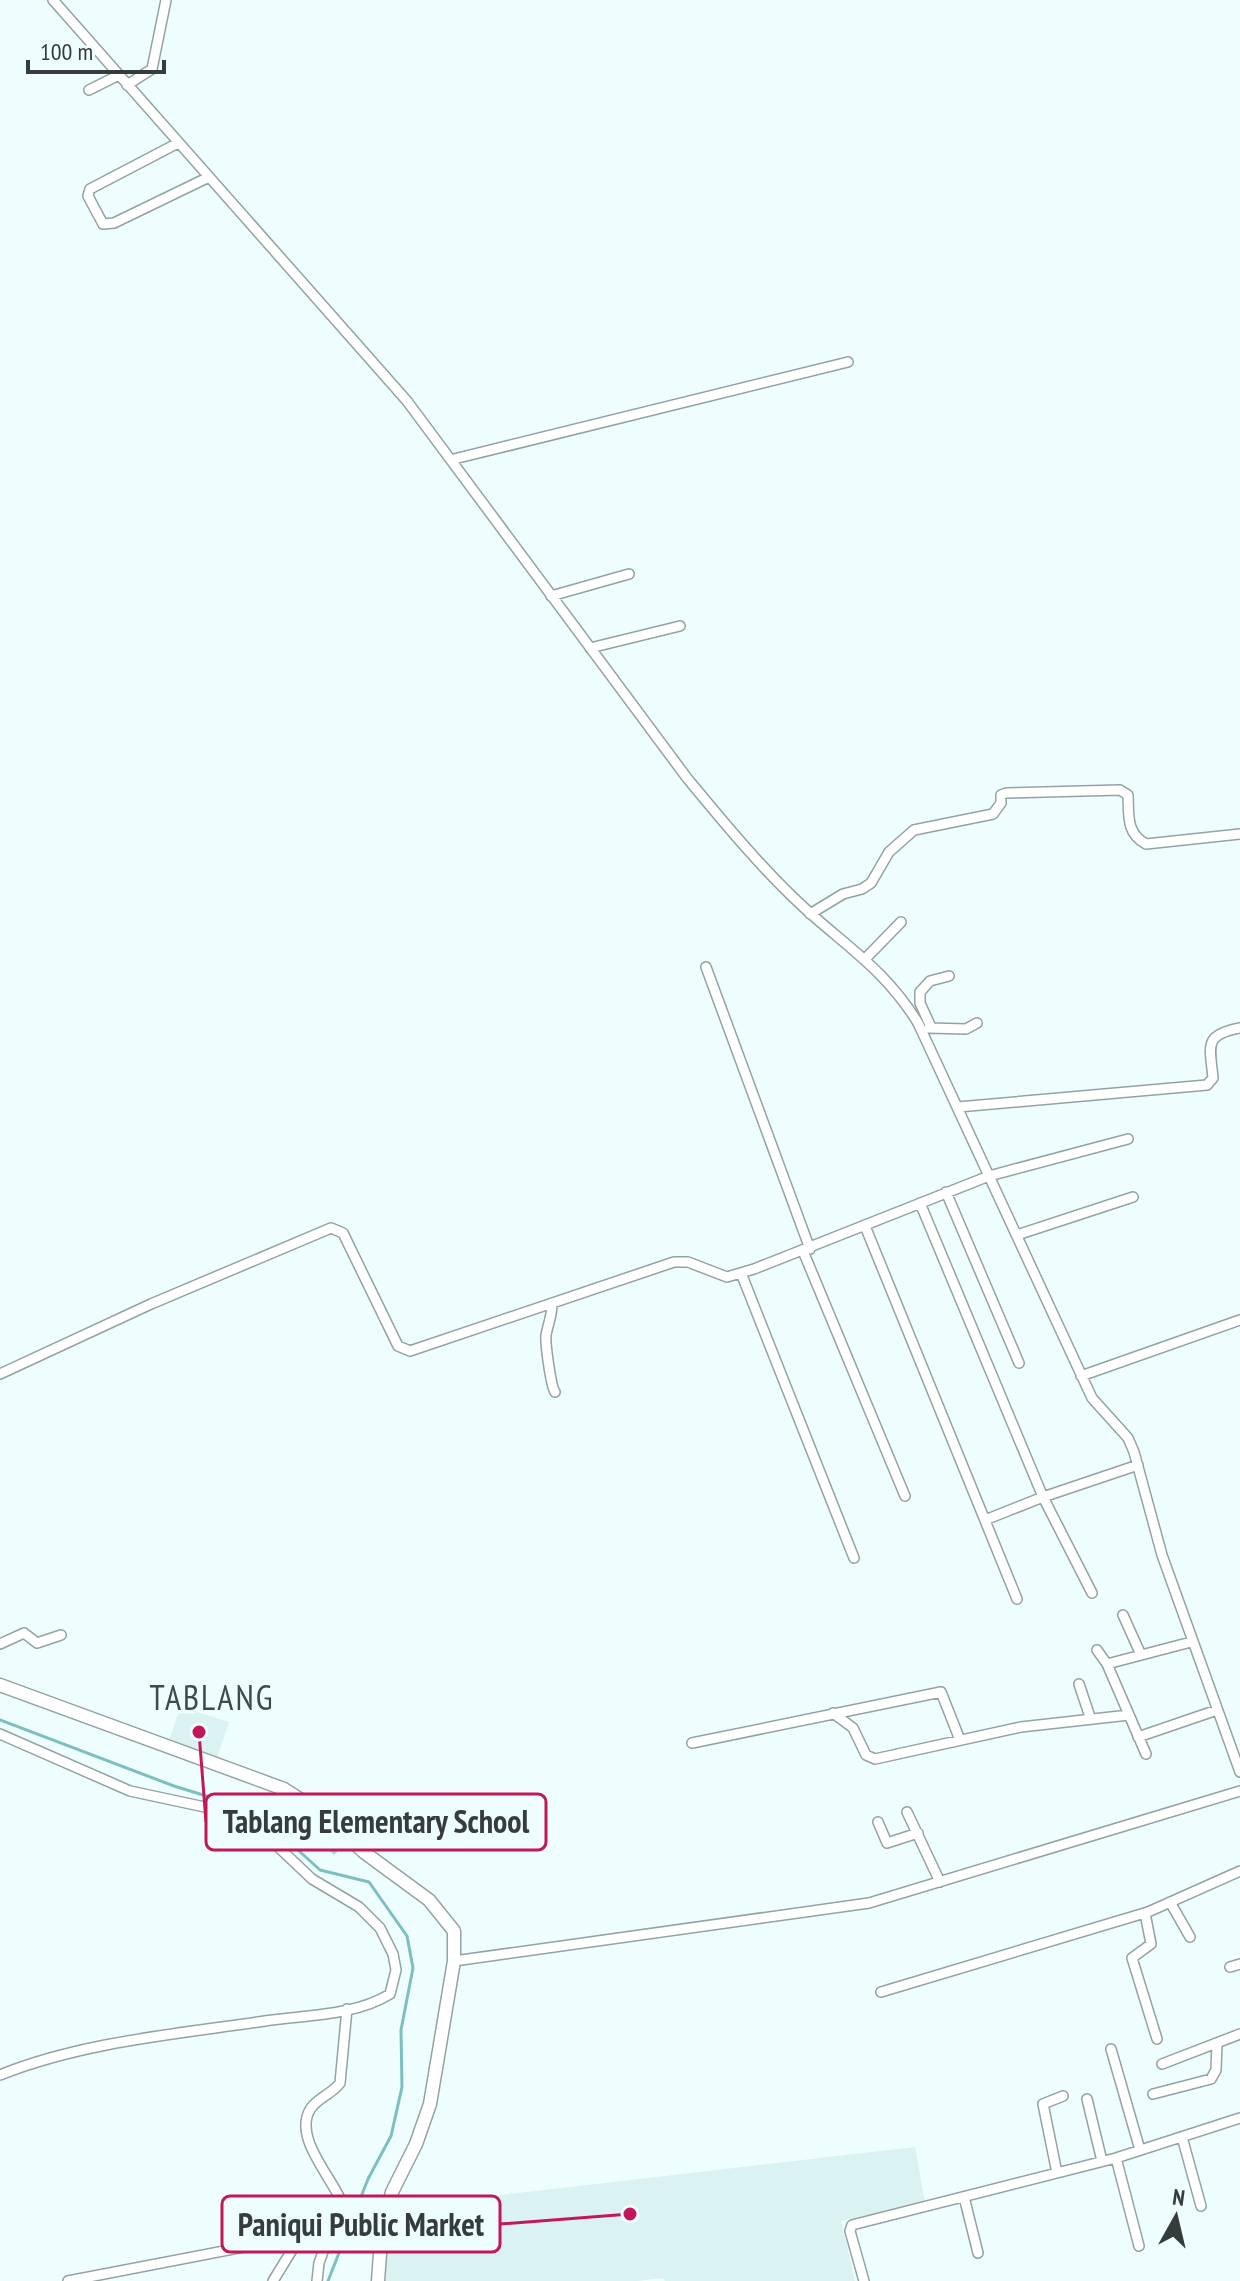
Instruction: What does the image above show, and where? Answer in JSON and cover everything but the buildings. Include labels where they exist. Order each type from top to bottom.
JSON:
[{"type":"street","points":[[53,0],[407,401],[454,459],[551,596],[696,789],[810,914],[866,958],[899,992],[927,1030]]},
{"type":"street","points":[[127,85],[152,69],[166,0]]},
{"type":"street","points":[[89,90],[119,75]]},
{"type":"street","points":[[178,143],[90,189],[88,196],[103,224],[114,223],[209,177]]},
{"type":"street","points":[[454,459],[848,362]]},
{"type":"street","points":[[551,596],[629,574]]},
{"type":"street","points":[[590,648],[680,626]]},
{"type":"street","points":[[810,914],[843,894],[871,883],[903,837],[914,830],[993,814],[1001,795],[1006,793],[1120,790],[1128,795],[1130,829],[1136,838],[1146,844],[1240,834]]},
{"type":"street","points":[[866,958],[901,922]]},
{"type":"street","points":[[706,967],[807,1250],[905,1496]]},
{"type":"street","points":[[949,976],[930,981],[920,992],[927,1030],[958,1107],[1081,1376],[1092,1398],[1128,1438],[1191,1642],[1240,1772]]},
{"type":"street","points":[[927,1030],[966,1029],[977,1023]]},
{"type":"street","points":[[958,1107],[1207,1085],[1213,1078],[1210,1044],[1214,1037],[1240,1028]]},
{"type":"street","points":[[0,1374],[179,1292],[331,1228],[343,1233],[398,1346],[403,1350],[681,1261],[716,1275],[741,1273],[807,1250],[989,1176],[1128,1139]]},
{"type":"street","points":[[946,1192],[1019,1363]]},
{"type":"street","points":[[1017,1235],[1133,1197]]},
{"type":"street","points":[[920,1203],[1043,1497],[1092,1593]]},
{"type":"street","points":[[865,1226],[1017,1599]]},
{"type":"street","points":[[741,1273],[854,1558]]},
{"type":"street","points":[[552,1304],[546,1335],[550,1383],[555,1392]]},
{"type":"street","points":[[1081,1376],[1240,1320]]},
{"type":"street","points":[[985,1520],[1138,1465]]},
{"type":"street","points":[[1123,1615],[1141,1655]]},
{"type":"street","points":[[0,1644],[24,1633],[37,1643],[61,1635]]},
{"type":"street","points":[[1107,1664],[1191,1642]]},
{"type":"street","points":[[1097,1650],[1107,1664],[1146,1754]]},
{"type":"street","points":[[1079,1684],[1090,1717]]},
{"type":"street","points":[[0,1685],[284,1789],[320,1812],[365,1853],[443,1913],[454,1931],[454,1961],[430,2104],[416,2144],[392,2192],[381,2240],[378,2281]]},
{"type":"street","points":[[692,1743],[941,1692],[960,1740]]},
{"type":"street","points":[[1138,1737],[1217,1710]]},
{"type":"street","points":[[833,1713],[853,1728],[866,1755],[875,1759],[1090,1717],[1129,1715]]},
{"type":"street","points":[[0,1734],[130,1791],[244,1818],[272,1838],[312,1879],[359,1907],[380,1928],[393,1954],[395,1985],[380,2001],[347,2009],[100,2048],[25,2064],[0,2075]]},
{"type":"street","points":[[454,1961],[869,1903],[1240,1791]]},
{"type":"street","points":[[907,1812],[940,1882]]},
{"type":"street","points":[[878,1822],[887,1843],[918,1833]]},
{"type":"street","points":[[881,1992],[1145,1913],[1240,1871]]},
{"type":"street","points":[[1170,1902],[1190,1937]]},
{"type":"street","points":[[1145,1913],[1151,1944],[1132,1958],[1157,2039]]},
{"type":"street","points":[[317,2281],[319,2263],[341,2201],[313,2149],[306,2124],[314,2103],[334,2091],[340,2083],[347,2009]]},
{"type":"street","points":[[1162,2064],[1240,2034]]},
{"type":"street","points":[[1153,2094],[1211,2079],[1216,2070],[1217,2043]]},
{"type":"street","points":[[1111,2049],[1140,2150]]},
{"type":"street","points":[[1057,2173],[1043,2104],[1063,2096]]},
{"type":"street","points":[[1087,2099],[1102,2161]]},
{"type":"street","points":[[864,2281],[850,2227],[1116,2158],[1240,2118]]},
{"type":"street","points":[[1182,2137],[1201,2206]]},
{"type":"street","points":[[1116,2158],[1139,2246]]},
{"type":"street","points":[[964,2197],[978,2253]]},
{"type":"street","points":[[68,2281],[291,2238],[292,2250],[273,2281]]},
{"type":"shaded area","points":[[181,1707],[229,1722],[217,1758],[168,1743]]},
{"type":"shaded area","points":[[320,1817],[346,1843],[334,1855],[308,1830]]},
{"type":"shaded area","points":[[915,2147],[925,2203],[841,2221],[855,2281],[665,2281],[663,2278],[637,2281],[383,2281],[382,2261],[390,2208]]},
{"type":"waterway","points":[[0,1720],[174,1786],[255,1811],[320,1870],[369,1882],[407,1936],[413,1968],[401,2030],[402,2087],[391,2136],[368,2179],[328,2281]]},
{"type":"place","name":"Tablang Elementary School","points":[[199,1732]]},
{"type":"place","name":"Paniqui Public Market","points":[[630,2214]]},
{"type":"district","name":"TABLANG","points":[[212,1697]]}]
